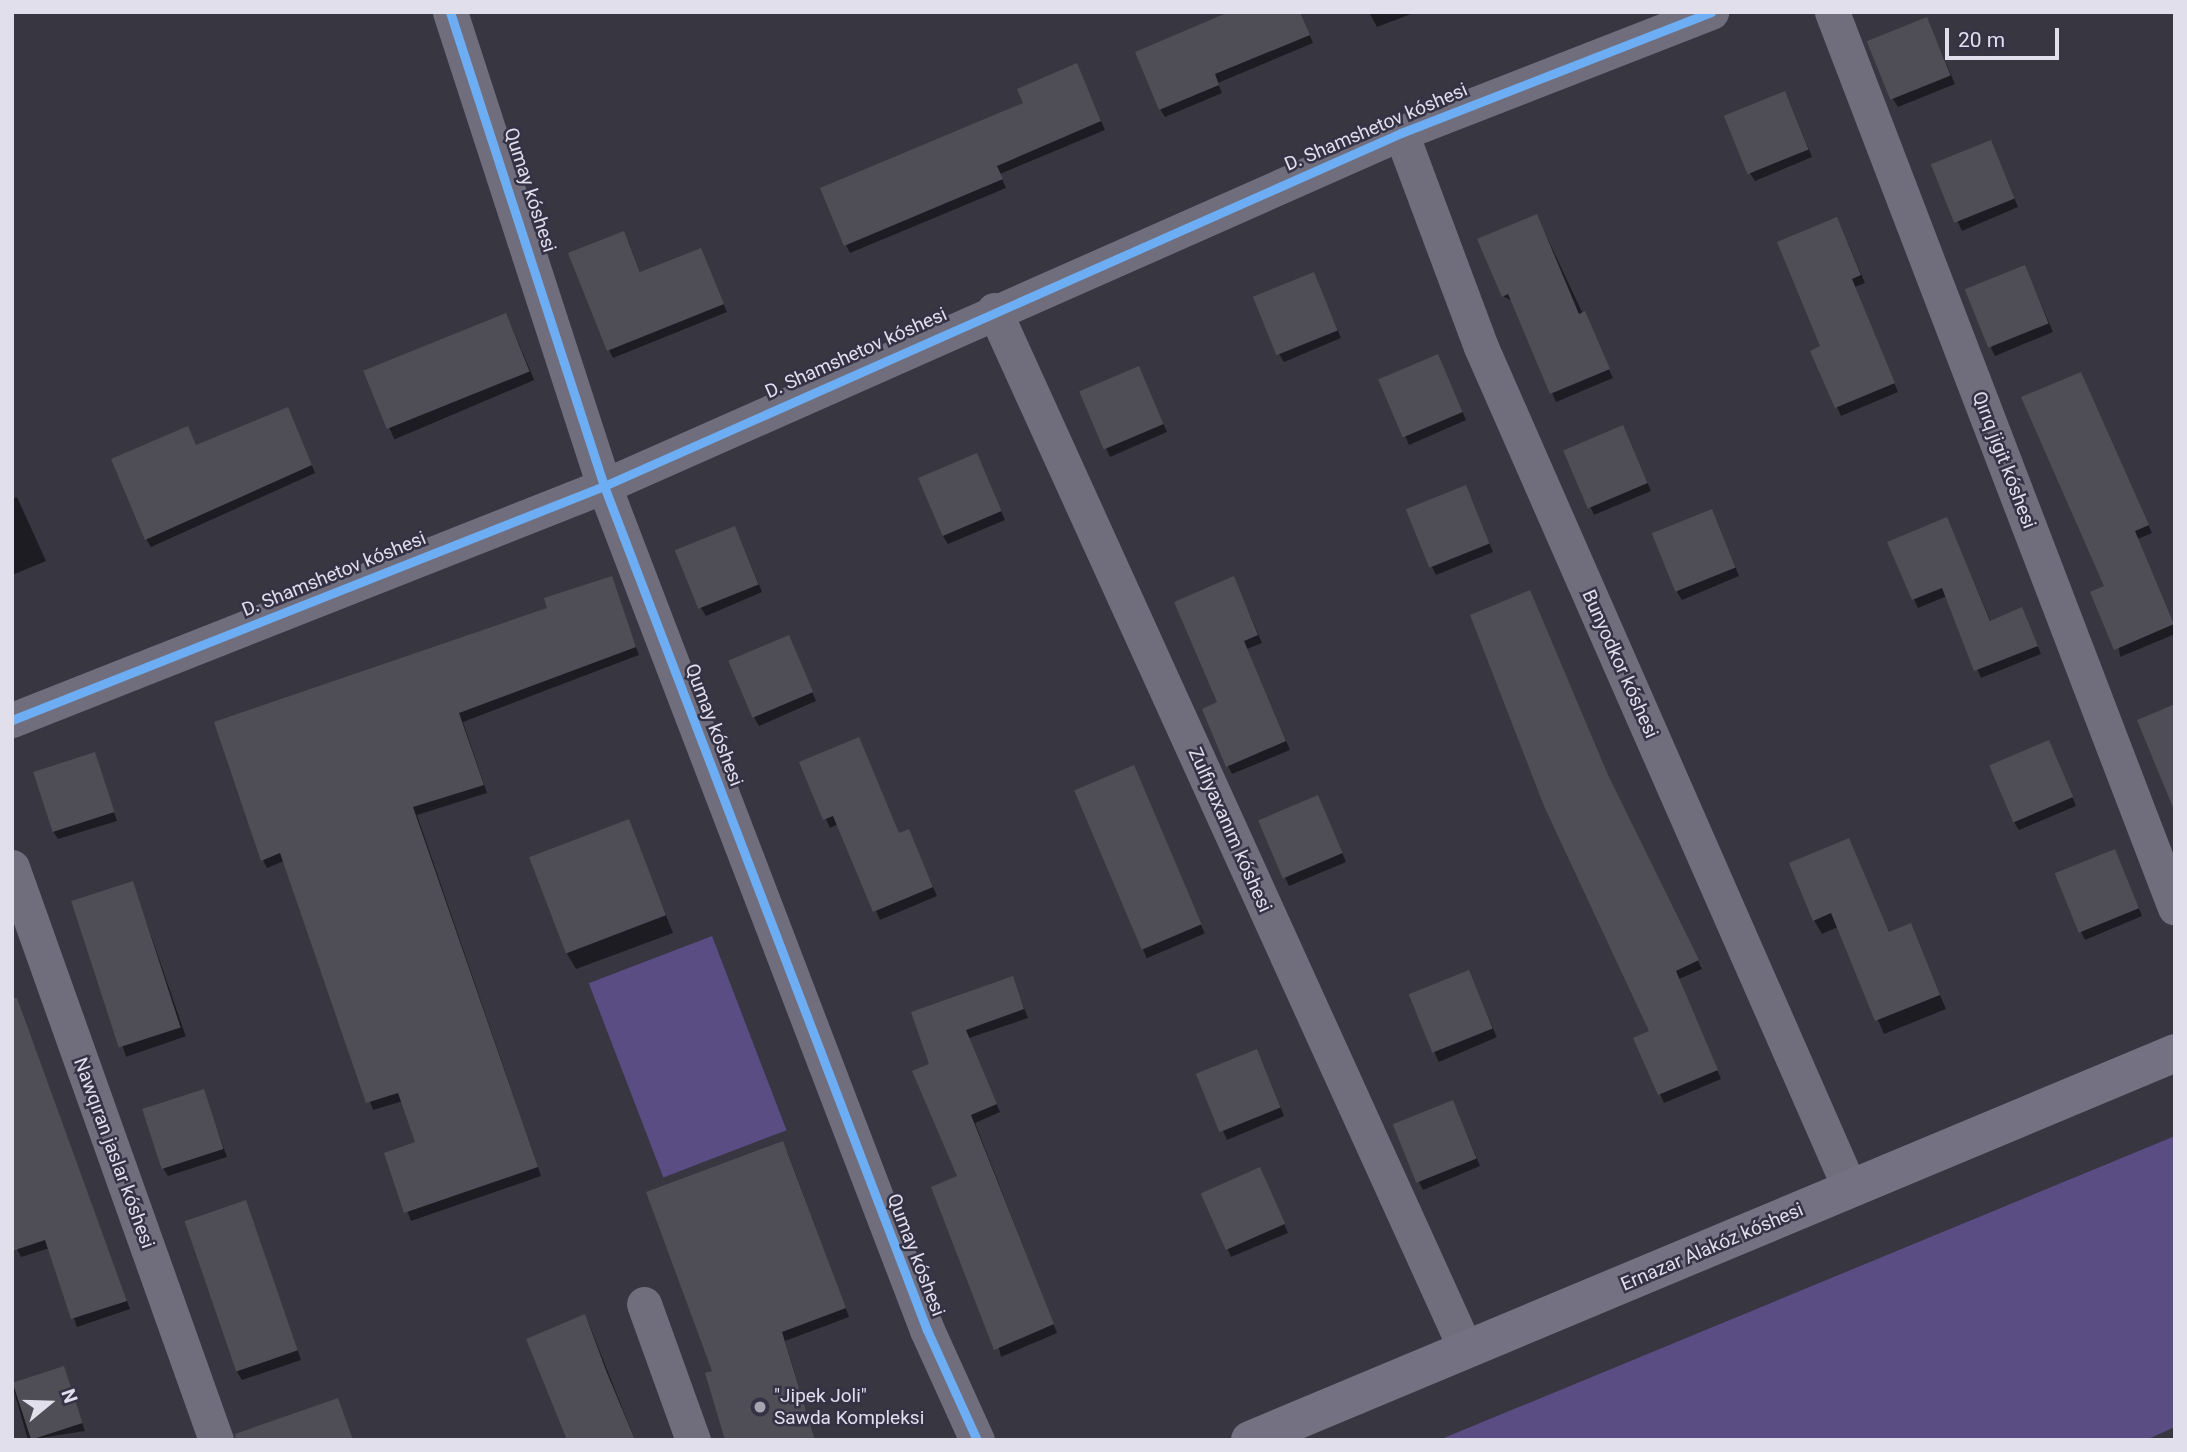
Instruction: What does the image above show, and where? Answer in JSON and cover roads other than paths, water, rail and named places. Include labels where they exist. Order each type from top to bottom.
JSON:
[{"type":"main road","name":"Ernazar Alakóz kóshesi","points":[[1273,1435],[1466,1350],[2175,1053]]},
{"type":"street","name":"Qumay kóshesi","points":[[450,12],[604,486],[926,1331],[976,1440]]},
{"type":"street","name":"D. Shamshetov kóshesi","points":[[12,720],[604,486],[994,310],[1401,134],[1711,12]]},
{"type":"street","name":"Qırıq jigit kóshesi","points":[[1832,12],[2175,908]]},
{"type":"street","name":"Bunyodkor kóshesi","points":[[1401,134],[1481,346],[1850,1189]]},
{"type":"street","name":"Zulfiyaxanım kóshesi","points":[[994,310],[1466,1350]]},
{"type":"street","name":"Nawqıran jaslar kóshesi","points":[[12,867],[216,1440]]},
{"type":"street","points":[[644,1304],[692,1440]]},
{"type":"place","name":"\"Jipek Joli\" Sawda Kompleksi","points":[[760,1407]]}]
